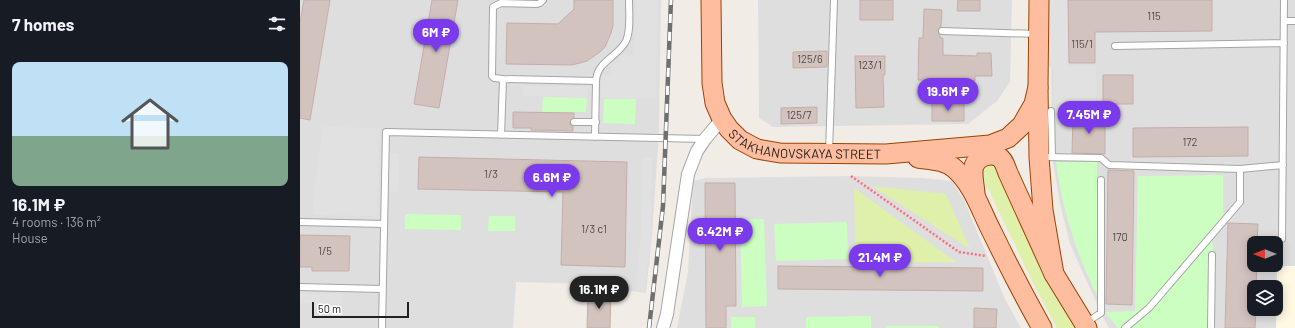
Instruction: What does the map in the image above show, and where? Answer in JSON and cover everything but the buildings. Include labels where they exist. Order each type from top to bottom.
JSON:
[{"type":"main road","name":"STAKHANOVSKAYA STREET","points":[[711,0],[712,84],[715,103],[722,119],[729,129],[740,140],[757,149],[780,153],[886,154],[990,145],[1008,138],[1022,125],[1034,104],[1038,87]]},
{"type":"main road","points":[[1039,0],[1038,87],[1046,157],[1043,210],[1054,274]]},
{"type":"main road","points":[[886,154],[940,161],[955,168],[965,179],[976,196],[1015,278],[1042,328]]},
{"type":"main road","points":[[976,196],[973,171],[976,162],[984,156],[998,157],[1003,162],[1054,274],[1086,326]]},
{"type":"street","points":[[662,328],[667,314],[688,174],[697,151],[722,119]]},
{"type":"lane","points":[[543,0],[537,4],[501,3],[493,7],[492,76],[494,78],[503,79],[596,81]]},
{"type":"lane","points":[[595,136],[596,81],[598,71],[627,40],[629,0]]},
{"type":"lane","points":[[829,154],[834,0]]},
{"type":"lane","points":[[1282,236],[1284,0]]},
{"type":"lane","points":[[1284,21],[1295,21]]},
{"type":"lane","points":[[942,31],[1038,34]]},
{"type":"lane","points":[[1115,46],[1284,43]]},
{"type":"lane","points":[[502,134],[503,79]]},
{"type":"lane","points":[[1051,111],[1046,157],[1101,158],[1109,165],[1240,169],[1283,165]]},
{"type":"lane","points":[[574,122],[596,122]]},
{"type":"lane","points":[[382,328],[386,132],[705,139]]},
{"type":"lane","points":[[1125,328],[1148,308],[1240,202],[1240,169]]},
{"type":"lane","points":[[1086,326],[1101,314],[1101,180]]},
{"type":"lane","points":[[300,222],[384,224]]},
{"type":"lane","points":[[1211,328],[1212,255]]},
{"type":"lane","points":[[300,287],[382,289]]},
{"type":"path","points":[[850,176],[959,252],[987,256]]},
{"type":"shaded area","points":[[300,0],[661,0],[659,131],[652,236],[646,293],[623,290],[623,285],[516,282],[513,328],[300,328]]},
{"type":"shaded area","points":[[635,0],[658,0],[656,99],[601,98],[602,75],[611,75],[611,63],[620,63],[620,55],[634,55]]},
{"type":"shaded area","points":[[758,0],[1012,0],[1010,82],[997,101],[968,124],[773,127],[759,118]]},
{"type":"shaded area","points":[[1039,0],[1067,0],[1066,66],[1096,66],[1096,108],[1054,108],[1054,67],[1038,67]]},
{"type":"shaded area","points":[[1067,0],[1295,0],[1295,328],[1109,328],[1070,244],[1060,204],[1052,157],[1051,66],[1066,66]]},
{"type":"shaded area","points":[[523,86],[587,87],[587,97],[523,96]]},
{"type":"shaded area","points":[[323,127],[379,128],[377,216],[313,215],[314,192]]},
{"type":"shaded area","points":[[389,154],[399,154],[398,192],[388,192]]},
{"type":"shaded area","points":[[643,158],[652,158],[651,234],[645,291],[635,290],[641,234]]},
{"type":"shaded area","points":[[851,176],[923,178],[952,181],[964,200],[1005,299],[1021,328],[677,328],[688,272],[693,181],[706,178]]},
{"type":"shaded area","points":[[1283,266],[1295,266],[1295,328],[1276,328],[1276,316],[1283,316],[1283,280],[1277,280],[1277,272],[1283,272]]},
{"type":"shaded area","points":[[300,294],[341,294],[341,304],[300,303]]},
{"type":"green space","points":[[543,97],[587,98],[586,112],[542,112]]},
{"type":"green space","points":[[604,99],[636,99],[635,124],[603,123]]},
{"type":"green space","points":[[994,161],[1076,328],[1057,328],[1033,283],[980,172],[979,165]]},
{"type":"green space","points":[[1056,162],[1097,162],[1097,295],[1076,247],[1062,196]]},
{"type":"green space","points":[[1223,175],[1223,227],[1213,228],[1211,328],[1118,328],[1105,312],[1135,311],[1138,176]]},
{"type":"green space","points":[[872,186],[946,194],[970,249]]},
{"type":"green space","points":[[854,188],[956,262],[856,263]]},
{"type":"green space","points":[[405,214],[461,215],[461,230],[405,229]]},
{"type":"green space","points":[[489,216],[515,216],[515,231],[488,231]]},
{"type":"green space","points":[[764,219],[767,306],[742,307],[740,220]]},
{"type":"green space","points":[[847,222],[848,259],[776,261],[774,224]]},
{"type":"green space","points":[[871,316],[871,328],[806,328],[806,317]]},
{"type":"green space","points":[[731,317],[755,317],[755,328],[731,328]]},
{"type":"green space","points":[[886,326],[939,326],[939,328],[886,328]]},
{"type":"railway","points":[[649,328],[663,206],[671,0]]}]
